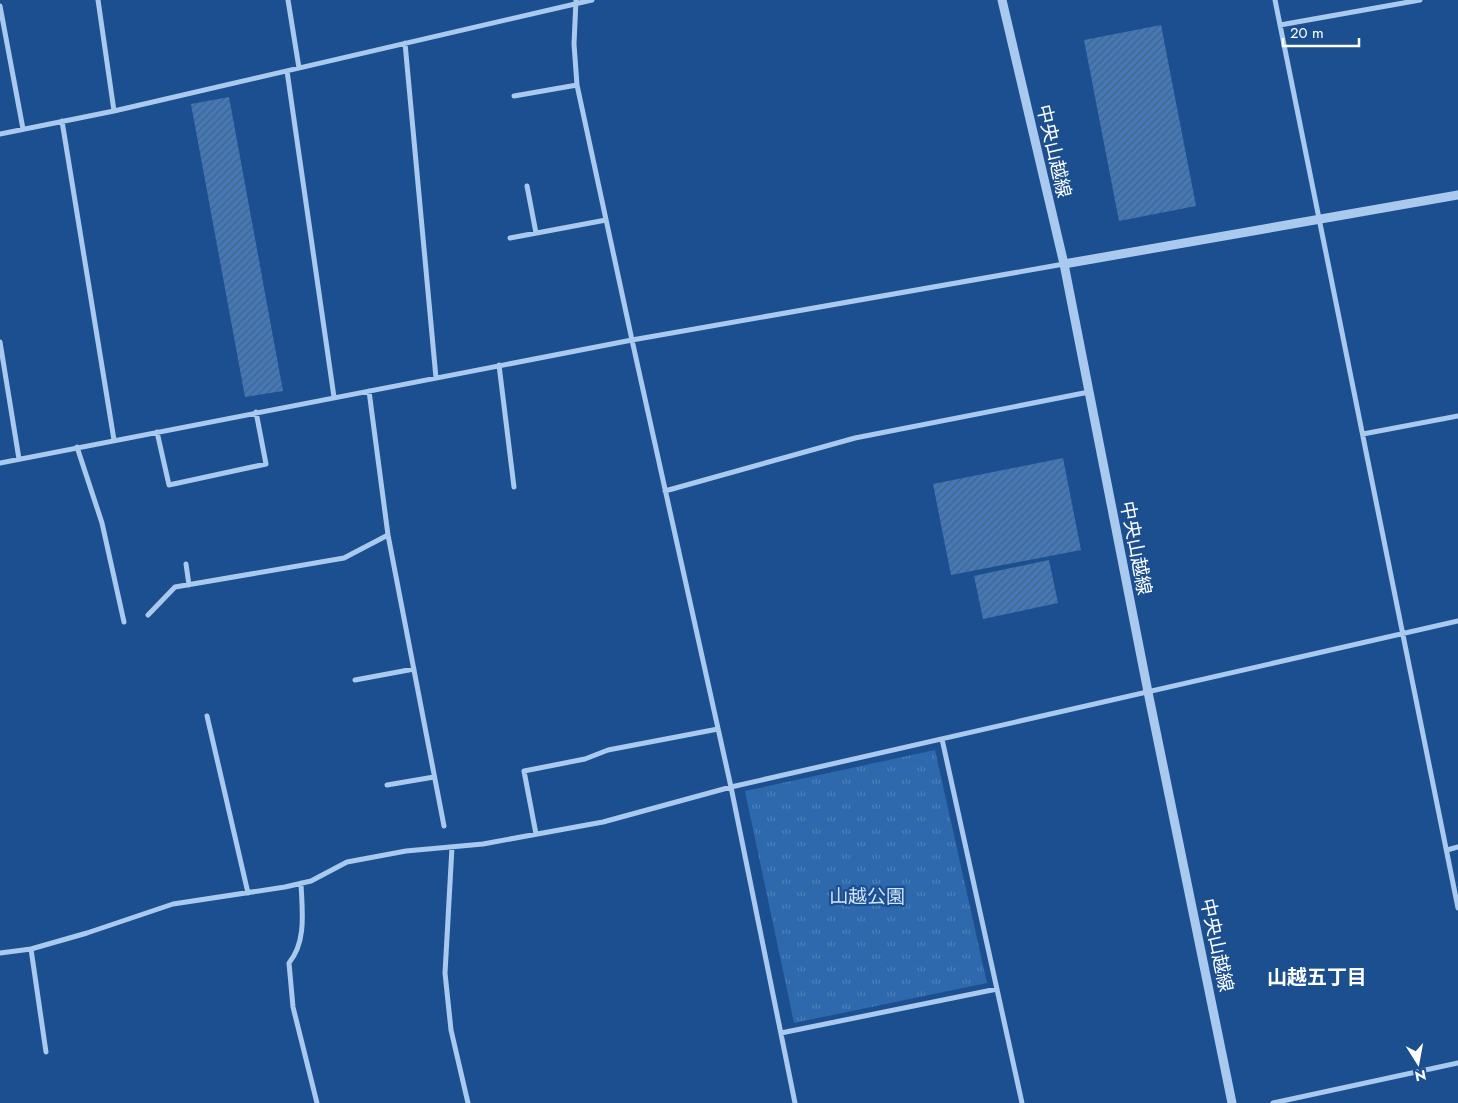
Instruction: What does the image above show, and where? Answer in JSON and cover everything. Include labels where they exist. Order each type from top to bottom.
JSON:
[{"type":"street","points":[[98,0],[114,111]]},
{"type":"street","points":[[288,0],[300,68]]},
{"type":"street","points":[[0,134],[114,111],[592,0]]},
{"type":"street","name":"中央山越線","points":[[1002,0],[1064,264],[1148,692],[1232,1103]]},
{"type":"street","points":[[1275,0],[1448,850],[1458,908]]},
{"type":"street","points":[[1280,26],[1420,0]]},
{"type":"street","points":[[577,2],[574,44],[577,85],[731,787],[795,1103]]},
{"type":"street","points":[[0,6],[23,129]]},
{"type":"street","points":[[404,43],[436,378]]},
{"type":"street","points":[[288,70],[334,397]]},
{"type":"street","points":[[514,96],[577,85]]},
{"type":"street","points":[[62,121],[114,440]]},
{"type":"street","points":[[527,186],[536,233]]},
{"type":"street","points":[[0,463],[632,340],[1458,195]]},
{"type":"street","points":[[510,238],[606,220]]},
{"type":"street","points":[[0,342],[19,459]]},
{"type":"street","points":[[499,365],[514,487]]},
{"type":"street","points":[[369,391],[388,534],[444,826]]},
{"type":"street","points":[[665,491],[855,438],[1089,392]]},
{"type":"street","points":[[157,432],[169,485],[266,464],[256,412]]},
{"type":"street","points":[[1364,434],[1458,416]]},
{"type":"street","points":[[77,447],[102,523],[124,622]]},
{"type":"street","points":[[148,614],[175,587],[344,558],[388,534]]},
{"type":"street","points":[[186,564],[190,585]]},
{"type":"street","points":[[0,953],[30,949],[87,933],[173,904],[301,883],[347,862],[406,851],[482,844],[603,822],[731,787],[1458,621]]},
{"type":"street","points":[[355,680],[414,669]]},
{"type":"street","points":[[207,716],[248,892]]},
{"type":"street","points":[[536,834],[524,770],[585,759],[608,750],[718,728]]},
{"type":"street","points":[[942,739],[1022,1103]]},
{"type":"street","points":[[387,785],[434,777]]},
{"type":"street","points":[[452,847],[445,973],[451,1030],[468,1103]]},
{"type":"street","points":[[1448,850],[1458,847]]},
{"type":"street","points":[[301,883],[302,936],[295,956],[288,964],[293,1007],[317,1103]]},
{"type":"street","points":[[30,949],[46,1052]]},
{"type":"street","points":[[781,1033],[997,989]]},
{"type":"street","points":[[1273,1103],[1458,1063]]},
{"type":"green space","name":"山越公園","points":[[935,750],[987,983],[794,1023],[745,791]]},
{"type":"building","points":[[1161,25],[1196,206],[1119,221],[1084,40]]},
{"type":"building","points":[[229,97],[283,391],[245,397],[191,104]]},
{"type":"building","points":[[1063,458],[1081,550],[951,575],[933,484]]},
{"type":"building","points":[[1049,560],[1058,603],[983,619],[974,576]]},
{"type":"district","name":"山越五丁目","points":[[1317,977]]}]
